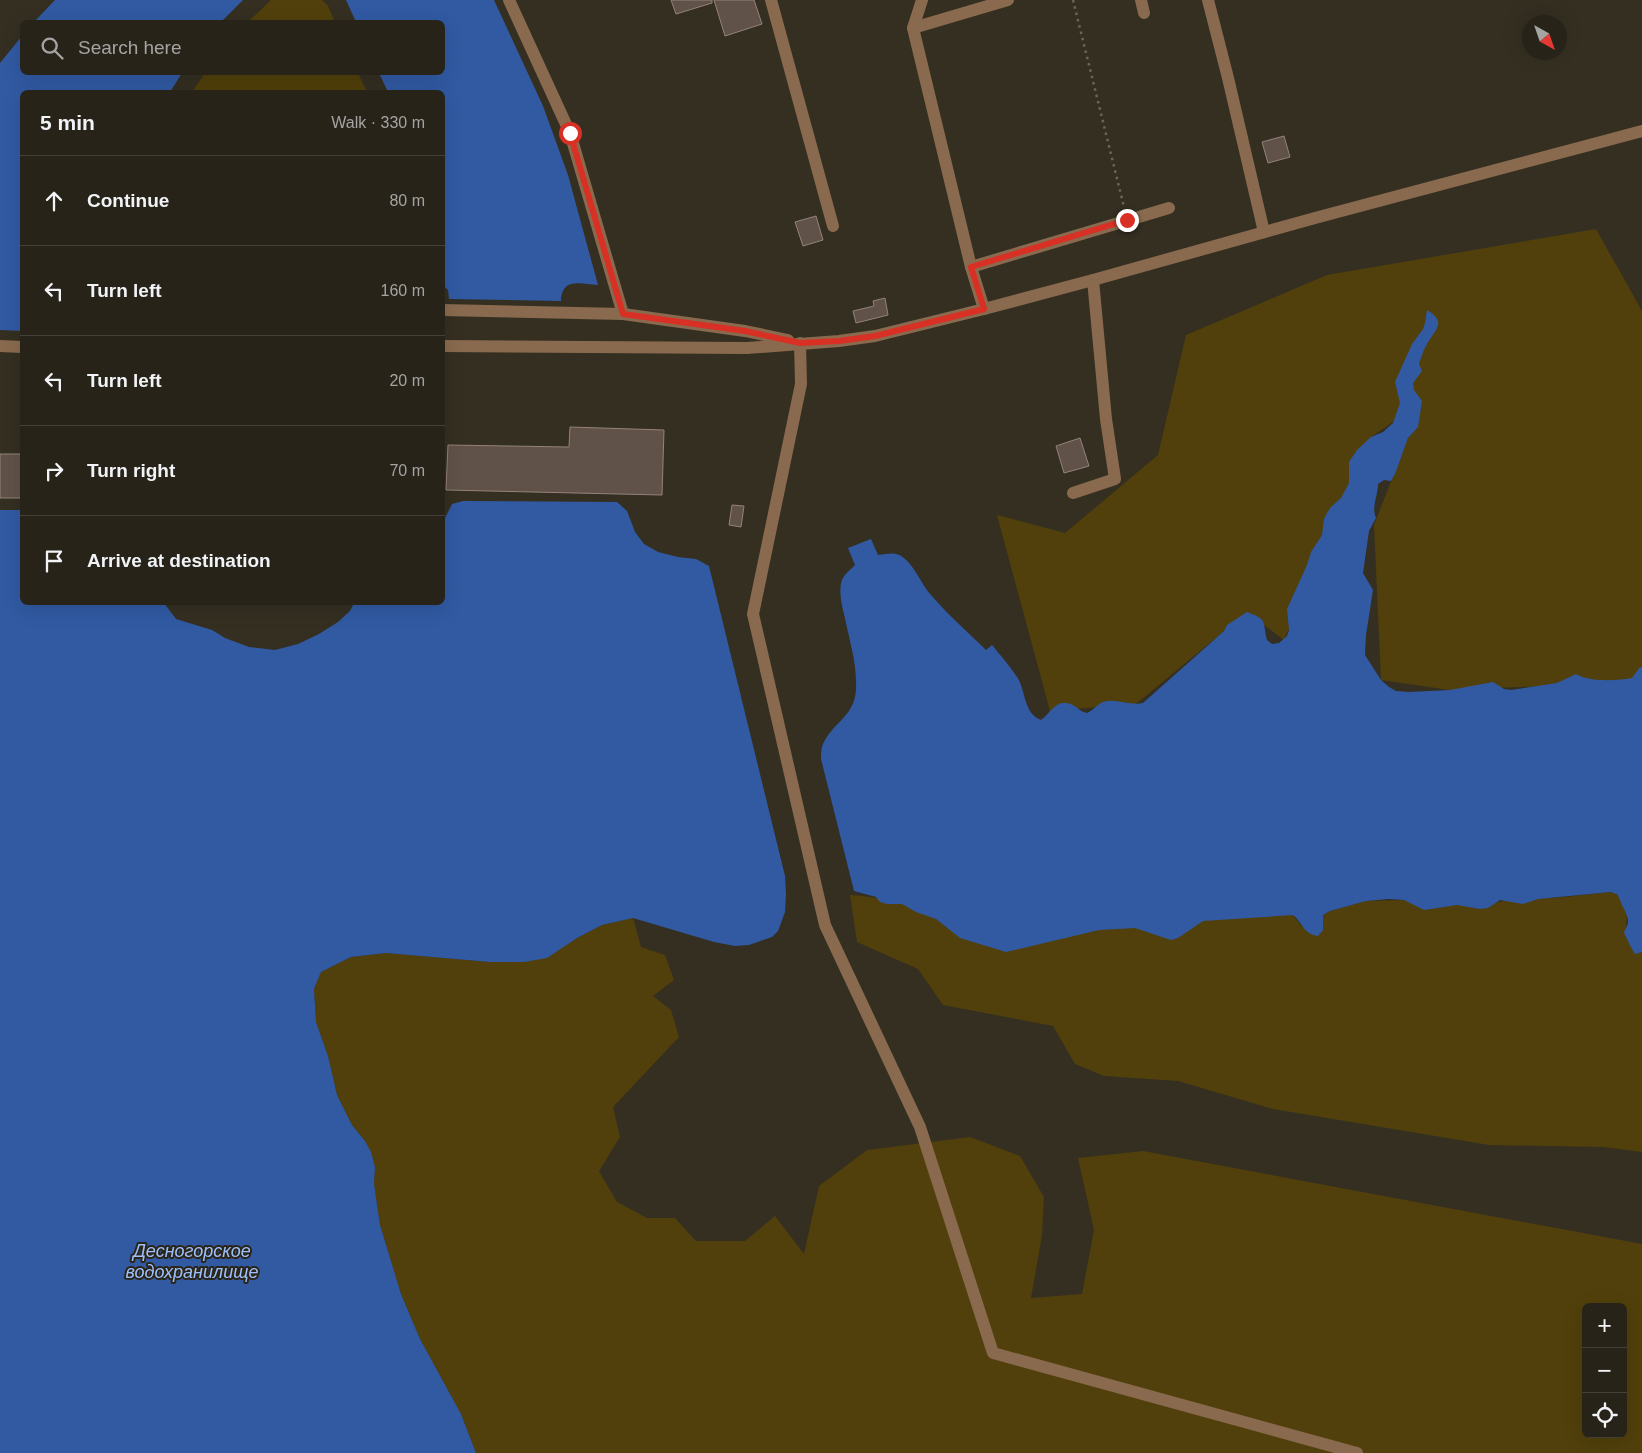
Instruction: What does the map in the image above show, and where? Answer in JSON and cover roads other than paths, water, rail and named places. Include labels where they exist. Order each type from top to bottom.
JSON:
[{"type":"street","points":[[509,0],[570,133],[623,314]]},
{"type":"street","points":[[771,0],[833,226]]},
{"type":"street","points":[[922,0],[913,28],[971,267],[984,309]]},
{"type":"street","points":[[913,28],[1008,0]]},
{"type":"street","points":[[1141,0],[1144,13]]},
{"type":"street","points":[[1208,0],[1264,232]]},
{"type":"street","points":[[445,346],[747,348],[839,341],[875,336],[1093,280],[1264,232],[1642,131]]},
{"type":"street","points":[[971,267],[1169,208]]},
{"type":"street","points":[[1073,493],[1115,479],[1106,419],[1093,280]]},
{"type":"street","points":[[445,310],[623,314],[745,331],[800,343]]},
{"type":"street","points":[[800,343],[801,384],[753,614],[825,925],[920,1127],[993,1353],[1357,1453]]},
{"type":"street","points":[[0,346],[20,347]]},
{"type":"water","points":[[55,0],[243,0],[223,20],[36,20]]},
{"type":"water","points":[[346,0],[494,0],[543,106],[568,175],[598,285],[579,283],[568,285],[562,293],[561,301],[449,299],[448,290],[445,287],[445,90],[387,90],[380,75],[445,75],[445,20],[355,20]]},
{"type":"water","points":[[20,38],[20,75],[181,75],[171,90],[20,90],[20,331],[0,330],[0,63]]},
{"type":"water","points":[[1427,310],[1434,315],[1438,323],[1421,357],[1419,364],[1422,371],[1413,383],[1414,390],[1422,401],[1418,427],[1408,438],[1391,481],[1384,480],[1378,484],[1374,506],[1376,518],[1369,531],[1363,573],[1373,590],[1365,655],[1381,680],[1389,687],[1396,691],[1409,692],[1450,690],[1493,682],[1504,689],[1511,690],[1557,683],[1576,674],[1595,680],[1618,680],[1632,678],[1640,667],[1642,668],[1642,952],[1635,954],[1630,946],[1624,933],[1628,923],[1627,916],[1618,895],[1611,892],[1538,899],[1523,904],[1500,900],[1488,908],[1480,909],[1457,905],[1424,910],[1404,900],[1366,901],[1330,911],[1323,915],[1323,930],[1318,936],[1306,931],[1293,915],[1203,921],[1178,938],[1171,940],[1135,928],[1099,930],[1006,952],[960,938],[936,919],[916,912],[902,904],[887,904],[880,902],[876,897],[854,891],[821,759],[823,744],[849,710],[856,693],[855,666],[840,592],[843,578],[855,565],[848,548],[871,539],[878,555],[895,554],[904,558],[912,566],[927,591],[951,616],[986,650],[992,645],[1020,682],[1028,707],[1035,717],[1041,720],[1056,706],[1064,703],[1087,713],[1101,703],[1108,701],[1133,704],[1143,703],[1224,631],[1227,625],[1247,612],[1261,619],[1264,624],[1267,640],[1272,644],[1279,643],[1287,636],[1289,630],[1287,609],[1311,552],[1322,535],[1324,519],[1331,507],[1341,498],[1349,483],[1349,462],[1357,450],[1371,437],[1383,432],[1393,423],[1400,403],[1395,382],[1412,344],[1423,329]]},
{"type":"water","name":"Десногорское водохранилище","points":[[463,501],[617,502],[627,511],[635,532],[644,544],[658,552],[696,559],[709,566],[785,876],[785,912],[778,931],[772,937],[749,945],[735,946],[714,942],[633,918],[602,925],[577,938],[547,958],[524,962],[490,962],[386,953],[351,957],[321,972],[314,989],[316,1022],[328,1056],[337,1095],[352,1125],[371,1152],[375,1167],[374,1184],[380,1225],[401,1294],[420,1339],[461,1414],[476,1453],[0,1453],[0,510],[20,510],[20,605],[166,605],[176,619],[212,630],[225,638],[249,647],[275,650],[298,644],[319,634],[338,622],[350,611],[353,605],[445,605],[445,518],[452,504]]}]
